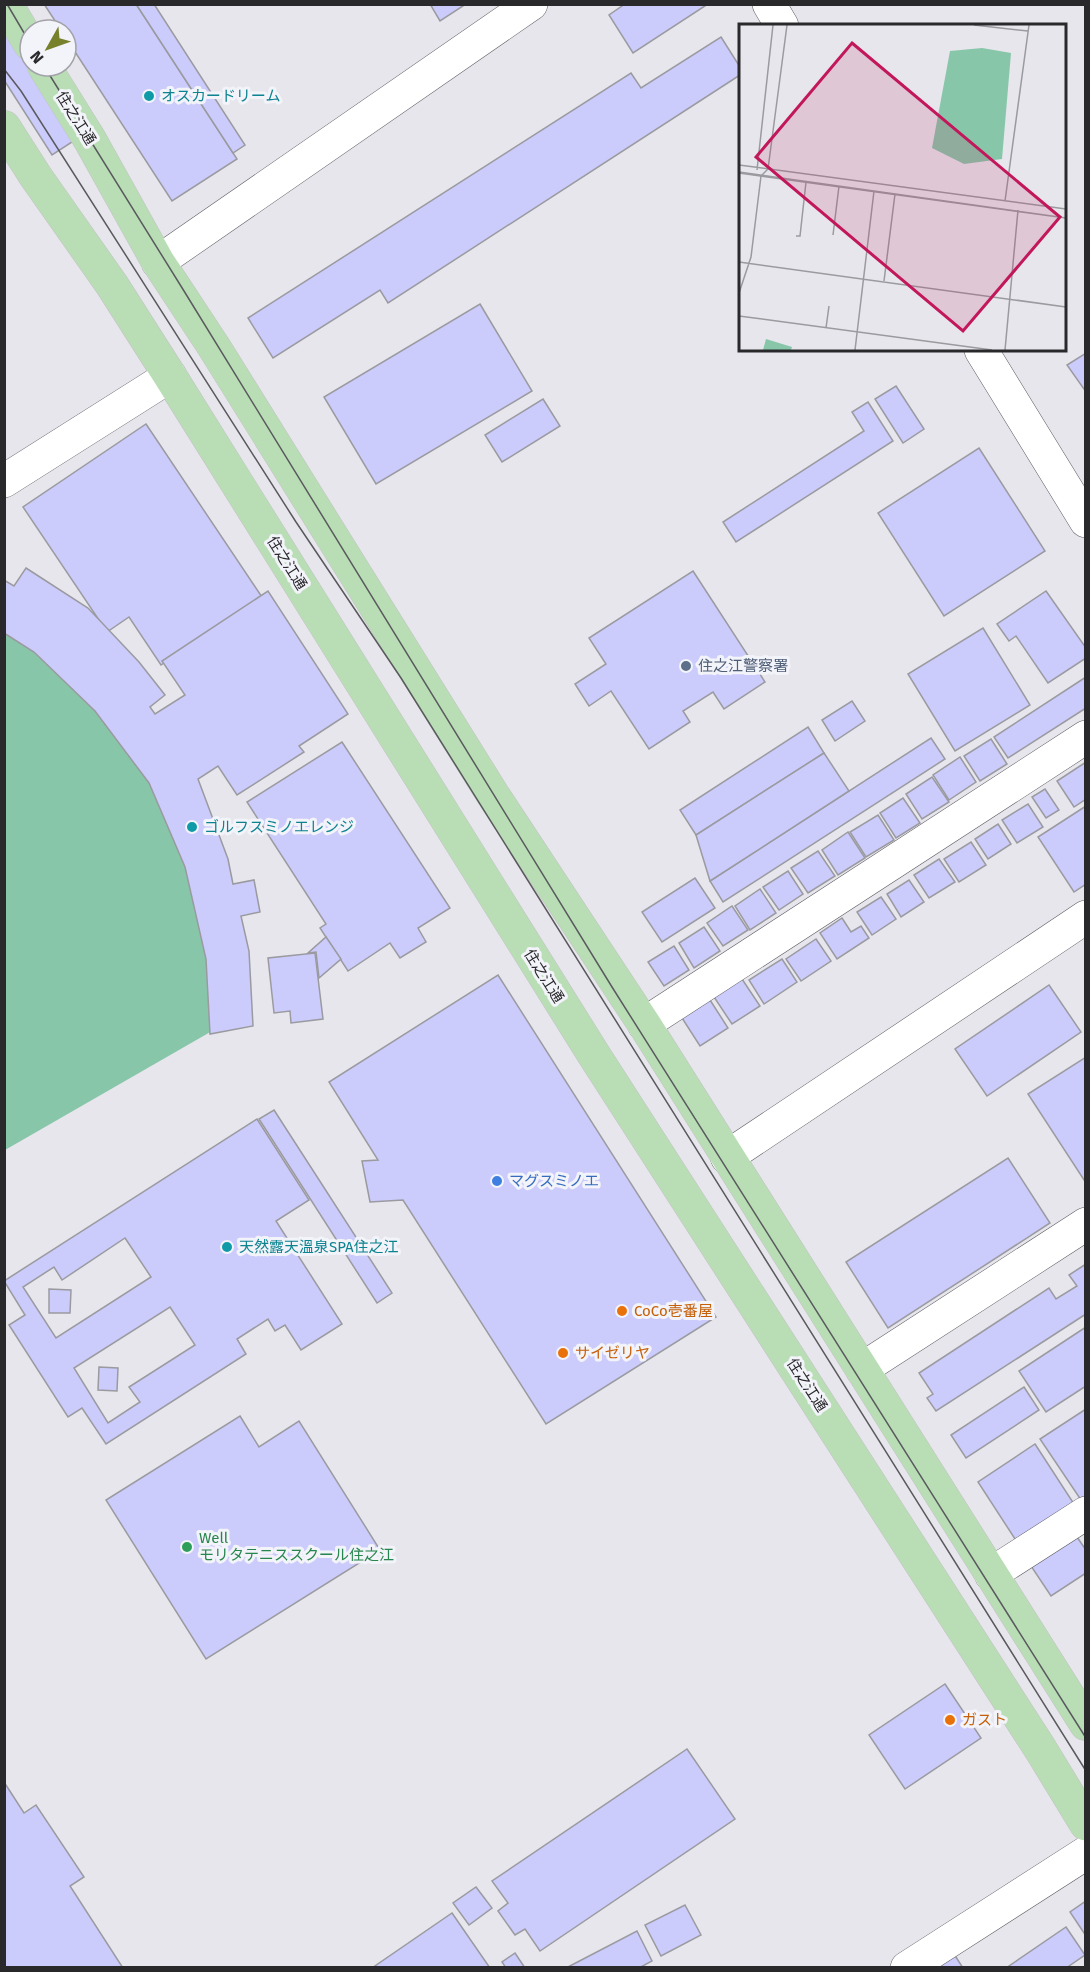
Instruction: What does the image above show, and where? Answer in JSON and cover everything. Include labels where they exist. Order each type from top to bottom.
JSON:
[{"type":"main road","points":[[6,4],[18,24]]},
{"type":"main road","name":"住之江通","points":[[51,78],[90,140],[158,262],[214,347],[493,795],[644,1024],[1086,1724]]},
{"type":"main road","name":"住之江通","points":[[4,127],[112,285],[594,1055],[1041,1750],[1086,1824]]},
{"type":"street","points":[[158,262],[531,4]]},
{"type":"street","points":[[769,4],[781,24]]},
{"type":"street","points":[[982,351],[1086,521]]},
{"type":"street","points":[[4,481],[170,376]]},
{"type":"street","points":[[644,1024],[1086,737]]},
{"type":"street","points":[[727,1157],[1086,917]]},
{"type":"street","points":[[862,1369],[1086,1224]]},
{"type":"street","points":[[991,1574],[1086,1513]]},
{"type":"street","points":[[907,1968],[1086,1853]]},
{"type":"green space","points":[[4,631],[37,652],[98,710],[153,782],[187,865],[204,928],[212,1031],[5,1150]]},
{"type":"building","points":[[4,4],[18,24],[18,78],[56,78],[92,129],[52,155],[4,80]]},
{"type":"building","name":"オスカードリーム","points":[[44,4],[136,4],[237,159],[172,201],[78,56],[78,18],[53,18]]},
{"type":"building","points":[[136,4],[154,4],[245,145],[233,153]]},
{"type":"building","points":[[430,4],[466,4],[440,21]]},
{"type":"building","points":[[625,4],[708,4],[633,53],[609,15]]},
{"type":"building","points":[[721,37],[739,65],[739,76],[388,303],[380,290],[273,358],[248,318],[631,73],[641,88]]},
{"type":"building","points":[[480,304],[532,391],[376,484],[324,397]]},
{"type":"building","points":[[1086,353],[1086,392],[1067,365]]},
{"type":"building","points":[[896,386],[924,429],[903,443],[875,399]]},
{"type":"building","points":[[543,399],[560,426],[502,462],[485,435]]},
{"type":"building","points":[[868,402],[893,441],[736,542],[723,522],[864,431],[852,412]]},
{"type":"building","points":[[146,424],[262,597],[161,665],[129,617],[107,632],[23,507]]},
{"type":"building","points":[[979,448],[1045,551],[944,616],[878,513]]},
{"type":"building","name":"ゴルフスミノエレンジ","points":[[26,568],[88,608],[139,662],[165,695],[150,707],[155,714],[185,695],[162,661],[268,591],[348,714],[299,746],[304,752],[237,795],[218,766],[198,779],[228,859],[233,884],[254,880],[260,912],[241,916],[249,951],[253,1026],[210,1034],[206,959],[185,867],[149,783],[95,711],[34,652],[4,633],[4,580],[14,586]]},
{"type":"building","points":[[693,571],[765,682],[724,709],[713,692],[683,711],[690,722],[649,749],[611,691],[589,706],[575,684],[606,664],[589,638]]},
{"type":"building","points":[[1046,591],[1086,648],[1086,658],[1048,683],[1016,636],[1009,641],[997,624]]},
{"type":"building","points":[[983,628],[1030,705],[955,751],[908,674]]},
{"type":"building","points":[[1086,677],[1086,708],[1008,758],[994,737]]},
{"type":"building","points":[[852,701],[865,721],[835,741],[822,720]]},
{"type":"building","points":[[808,727],[824,753],[696,835],[680,810]]},
{"type":"building","points":[[931,738],[945,759],[723,902],[710,881]]},
{"type":"building","points":[[991,739],[1007,764],[980,781],[964,756]]},
{"type":"building","points":[[342,742],[450,908],[418,928],[426,942],[400,958],[390,943],[348,971],[320,928],[326,924],[247,802]]},
{"type":"building","points":[[824,753],[849,791],[710,881],[696,835]]},
{"type":"building","points":[[960,757],[976,782],[949,800],[933,775]]},
{"type":"building","points":[[1086,762],[1086,799],[1074,807],[1057,781]]},
{"type":"building","points":[[932,777],[949,802],[922,819],[906,794]]},
{"type":"building","points":[[1045,789],[1059,810],[1046,818],[1032,797]]},
{"type":"building","points":[[903,798],[920,823],[896,838],[880,813]]},
{"type":"building","points":[[1028,804],[1043,827],[1017,843],[1002,820]]},
{"type":"building","points":[[1086,806],[1086,884],[1074,892],[1038,837]]},
{"type":"building","points":[[878,815],[894,840],[866,857],[850,832]]},
{"type":"building","points":[[998,824],[1011,844],[988,859],[975,839]]},
{"type":"building","points":[[848,832],[865,858],[838,875],[822,850]]},
{"type":"building","points":[[971,842],[986,865],[959,882],[944,859]]},
{"type":"building","points":[[818,851],[835,876],[808,893],[791,868]]},
{"type":"building","points":[[939,859],[955,882],[929,898],[914,875]]},
{"type":"building","points":[[788,871],[803,894],[779,910],[763,887]]},
{"type":"building","points":[[695,878],[715,908],[662,942],[642,912]]},
{"type":"building","points":[[909,880],[924,902],[901,917],[887,894]]},
{"type":"building","points":[[760,889],[776,913],[750,930],[735,906]]},
{"type":"building","points":[[881,897],[896,919],[872,935],[857,912]]},
{"type":"building","points":[[732,906],[748,930],[723,946],[707,923]]},
{"type":"building","points":[[842,918],[851,932],[861,926],[869,938],[837,959],[820,933]]},
{"type":"building","points":[[704,927],[720,951],[694,968],[679,943]]},
{"type":"building","points":[[326,937],[341,959],[319,978],[316,952],[308,953]]},
{"type":"building","points":[[816,939],[831,961],[801,981],[786,959]]},
{"type":"building","points":[[674,946],[689,970],[664,986],[648,962]]},
{"type":"building","points":[[315,953],[323,1019],[291,1023],[290,1011],[274,1013],[268,958]]},
{"type":"building","points":[[782,959],[797,982],[764,1004],[749,980]]},
{"type":"building","name":"マグスミノエ","points":[[498,975],[716,1317],[546,1424],[403,1200],[370,1202],[362,1161],[378,1160],[329,1082]]},
{"type":"building","points":[[742,979],[760,1006],[732,1024],[714,997]]},
{"type":"building","points":[[1049,985],[1081,1032],[987,1096],[955,1049]]},
{"type":"building","points":[[710,1000],[728,1028],[700,1046],[682,1018]]},
{"type":"building","points":[[1086,1057],[1086,1183],[1028,1094]]},
{"type":"building","points":[[274,1110],[392,1293],[377,1303],[259,1119]]},
{"type":"building","points":[[257,1119],[309,1200],[276,1221],[342,1324],[301,1350],[285,1325],[275,1331],[268,1319],[237,1339],[246,1354],[106,1444],[82,1408],[68,1417],[9,1325],[25,1315],[4,1281]],"holes":[[[125,1238],[151,1277],[56,1338],[23,1287],[54,1267],[62,1280]],[[170,1307],[195,1345],[129,1387],[140,1402],[108,1423],[74,1368]]]},
{"type":"building","points":[[1008,1158],[1050,1223],[888,1328],[846,1262]]},
{"type":"building","points":[[1086,1264],[1086,1314],[936,1411],[927,1398],[933,1394],[919,1373],[1049,1288],[1056,1299],[1077,1286],[1069,1275]]},
{"type":"building","points":[[49,1289],[71,1290],[70,1313],[49,1313]]},
{"type":"building","points":[[1086,1327],[1086,1386],[1046,1412],[1019,1371]]},
{"type":"building","points":[[99,1367],[118,1368],[117,1391],[98,1390]]},
{"type":"building","points":[[1024,1387],[1039,1410],[966,1458],[951,1435]]},
{"type":"building","points":[[1086,1409],[1086,1497],[1081,1500],[1040,1439]]},
{"type":"building","points":[[240,1416],[259,1447],[299,1421],[380,1550],[206,1659],[106,1500]]},
{"type":"building","points":[[1035,1444],[1074,1504],[1017,1542],[978,1482]]},
{"type":"building","points":[[1077,1537],[1086,1550],[1086,1573],[1051,1596],[1031,1566]]},
{"type":"building","points":[[945,1684],[981,1738],[905,1789],[869,1735]]},
{"type":"building","points":[[687,1749],[735,1819],[540,1951],[525,1929],[515,1935],[498,1911],[508,1903],[492,1881]]},
{"type":"building","points":[[4,1782],[24,1813],[36,1805],[84,1877],[70,1886],[123,1968],[4,1968]]},
{"type":"building","points":[[476,1887],[492,1908],[469,1925],[453,1903]]},
{"type":"building","points":[[1086,1901],[1086,1936],[1070,1912]]},
{"type":"building","points":[[685,1905],[701,1935],[661,1956],[645,1925]]},
{"type":"building","points":[[452,1913],[490,1968],[372,1968]]},
{"type":"building","points":[[1066,1927],[1085,1955],[1066,1968],[1006,1968]]},
{"type":"building","points":[[637,1931],[652,1961],[639,1968],[566,1968]]},
{"type":"building","points":[[515,1953],[525,1968],[506,1968],[502,1962]]},
{"type":"building","points":[[954,1954],[963,1968],[933,1968]]},
{"type":"tram line","points":[[7,4],[18,23]]},
{"type":"tram line","points":[[4,69],[21,91],[296,522],[401,678],[1086,1771]]},
{"type":"tram line","points":[[51,78],[612,987],[1086,1738]]},
{"type":"place","name":"オスカードリーム","points":[[149,96]]},
{"type":"place","name":"住之江警察署","points":[[686,666]]},
{"type":"place","name":"ゴルフスミノエレンジ","points":[[192,827]]},
{"type":"place","name":"マグスミノエ","points":[[497,1181]]},
{"type":"place","name":"天然露天溫泉SPA住之江","points":[[227,1247]]},
{"type":"place","name":"CoCo壱番屋","points":[[622,1311]]},
{"type":"place","name":"サイゼリヤ","points":[[563,1353]]},
{"type":"place","name":"Well モリタテニススクール住之江","points":[[187,1547]]},
{"type":"place","name":"ガスト","points":[[950,1720]]}]
